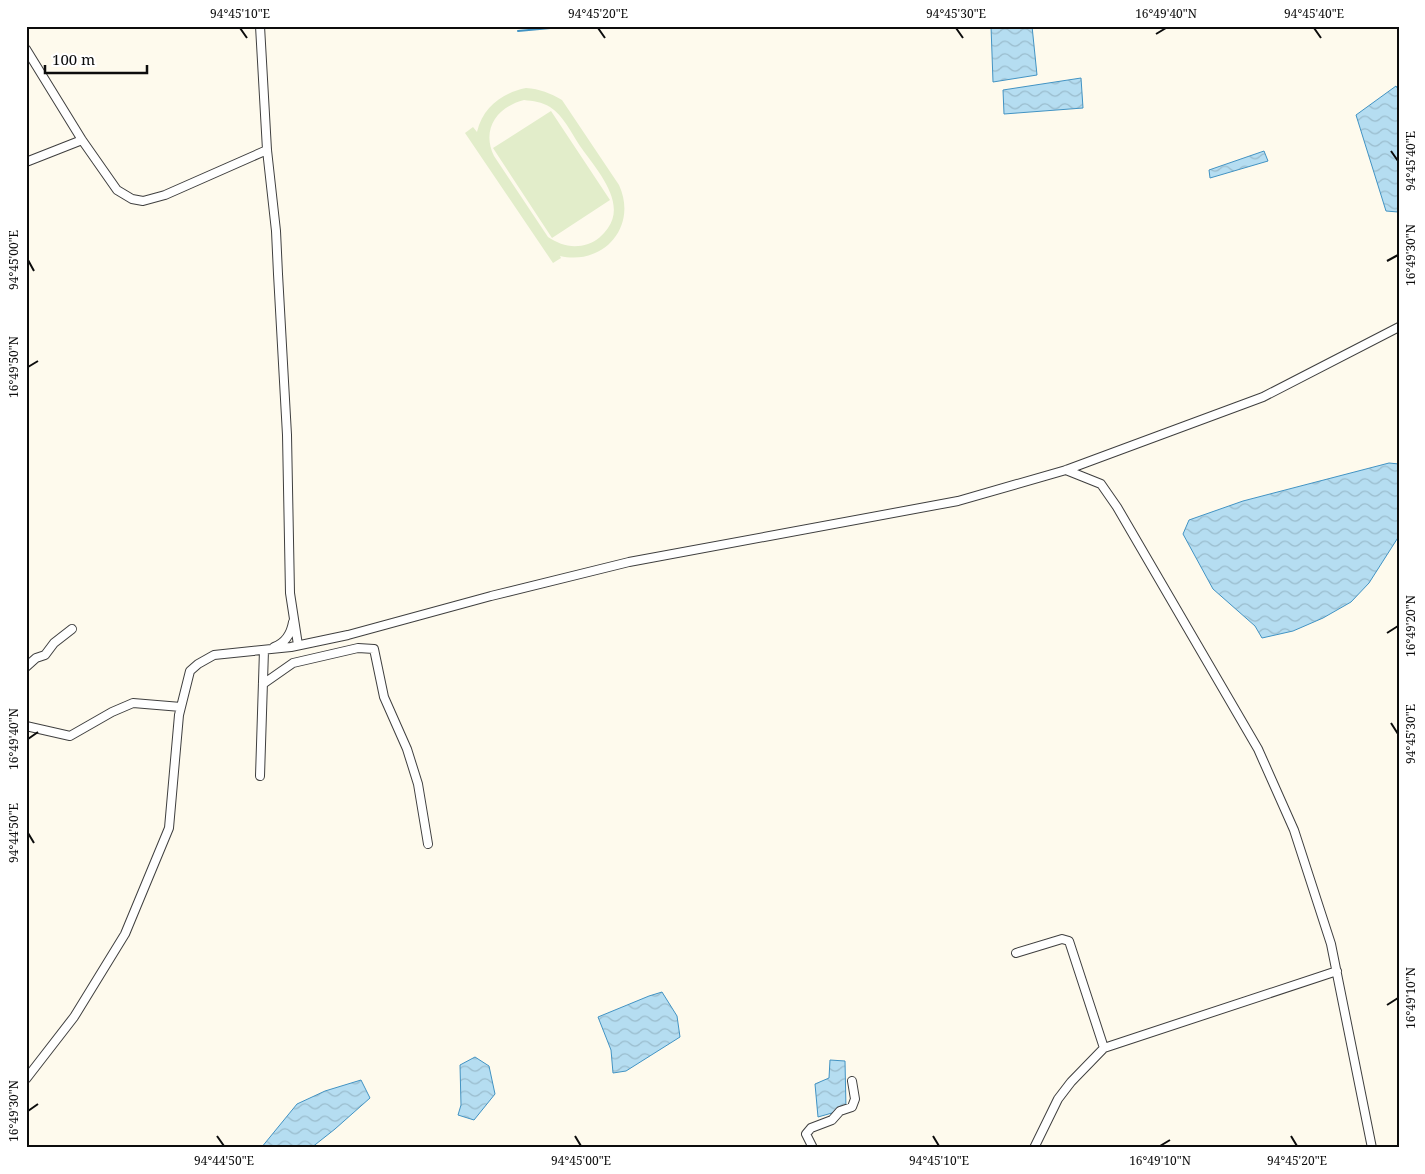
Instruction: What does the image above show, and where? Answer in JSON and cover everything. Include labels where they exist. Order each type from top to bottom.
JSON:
[{"type":"street","points":[[260,26],[267,150],[276,231],[287,435],[290,593],[298,645]]},
{"type":"street","points":[[26,49],[82,140],[117,190],[132,199],[144,201],[165,195],[267,150]]},
{"type":"street","points":[[26,162],[82,140]]},
{"type":"street","points":[[26,1079],[74,1017],[125,934],[169,828],[181,707],[190,671],[214,655],[298,645],[348,635],[491,596],[628,562],[958,501],[1066,470],[1263,396],[1399,327]]},
{"type":"street","points":[[1066,470],[1101,484],[1117,507],[1258,749],[1294,830],[1331,944],[1372,1148]]},
{"type":"street","points":[[267,649],[278,646],[290,633],[293,615]]},
{"type":"street","points":[[26,667],[36,658],[46,654],[54,644],[72,629]]},
{"type":"street","points":[[263,684],[293,663],[358,648],[374,650],[384,697],[407,749],[418,784],[428,844]]},
{"type":"street","points":[[260,776],[263,684],[267,649]]},
{"type":"street","points":[[26,726],[70,736],[112,712],[133,703],[181,707]]},
{"type":"street","points":[[1016,953],[1062,939],[1069,941],[1104,1048]]},
{"type":"street","points":[[1034,1148],[1058,1099],[1071,1082],[1104,1048],[1337,970]]},
{"type":"street","points":[[813,1148],[806,1134],[811,1128],[832,1120],[840,1111],[852,1107],[855,1099],[852,1081]]},
{"type":"green space","points":[[526,88],[536,89],[562,100],[619,185],[624,200],[624,215],[620,228],[613,240],[603,249],[590,255],[576,258],[560,256],[561,258],[553,263],[465,133],[473,127],[477,132],[489,108],[509,93]],"holes":[[[524,100],[547,105],[555,110],[607,185],[614,207],[613,218],[604,233],[591,243],[572,246],[562,244],[548,237],[494,156],[489,137],[494,120],[506,108]]]},
{"type":"green space","points":[[551,111],[610,200],[552,238],[493,148]]},
{"type":"water","points":[[991,26],[1032,26],[1037,75],[993,82]]},
{"type":"water","points":[[1081,78],[1083,108],[1004,114],[1003,90]]},
{"type":"water","points":[[1396,86],[1399,91],[1398,212],[1386,211],[1356,115]]},
{"type":"water","points":[[1264,151],[1268,161],[1210,178],[1209,170]]},
{"type":"water","points":[[1389,463],[1399,464],[1399,536],[1369,583],[1351,602],[1323,618],[1293,631],[1262,638],[1255,626],[1213,589],[1183,534],[1189,520],[1243,501]]},
{"type":"water","points":[[662,992],[677,1016],[680,1037],[626,1071],[613,1073],[611,1050],[598,1017]]},
{"type":"water","points":[[475,1057],[489,1066],[495,1094],[474,1120],[458,1115],[461,1105],[460,1065]]},
{"type":"water","points":[[830,1060],[845,1061],[846,1109],[818,1117],[815,1084],[829,1078]]},
{"type":"water","points":[[361,1080],[370,1098],[311,1148],[261,1148],[297,1104],[325,1091]]},
{"type":"waterway","points":[[518,31],[572,26]]}]
